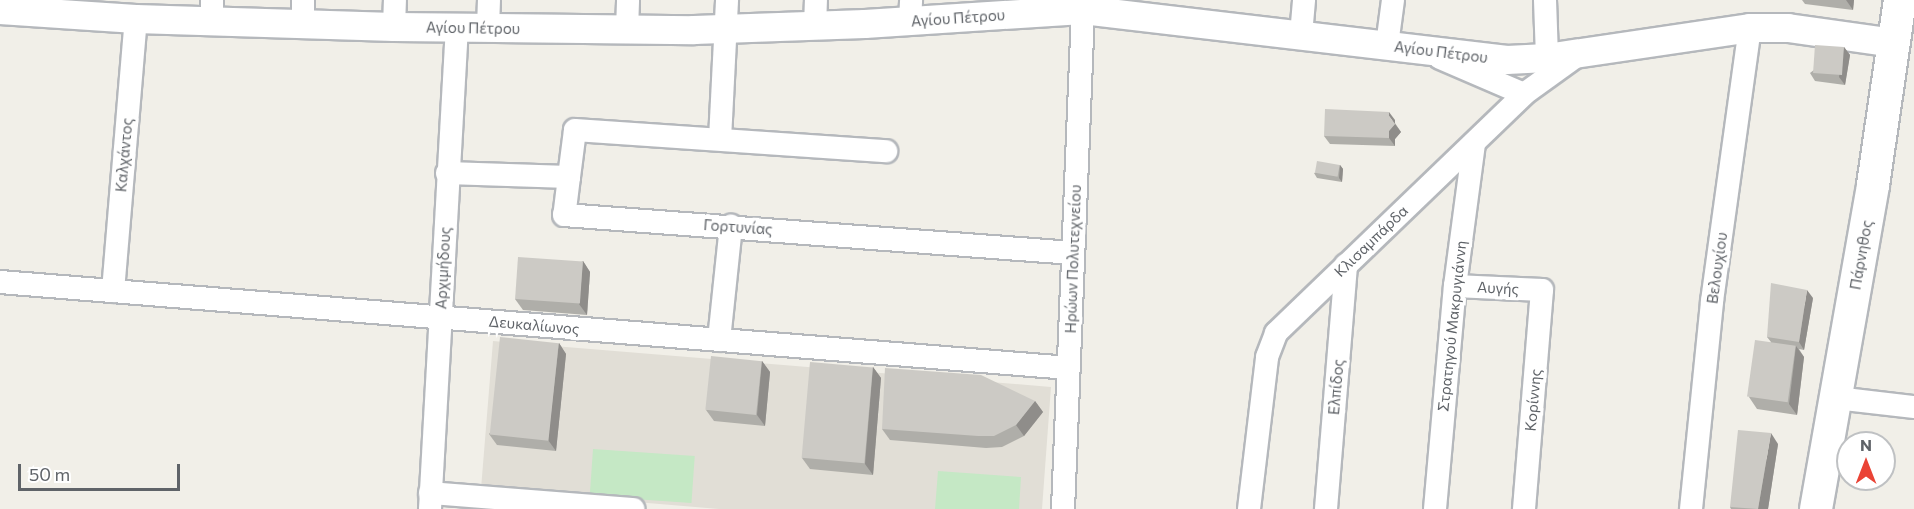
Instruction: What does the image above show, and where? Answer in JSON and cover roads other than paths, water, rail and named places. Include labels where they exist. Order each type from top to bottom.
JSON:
[{"type":"main road","name":"Πάρνηθος","points":[[1816,509],[1895,43],[1900,0]]},
{"type":"street","points":[[489,0],[489,28]]},
{"type":"street","points":[[627,30],[628,0]]},
{"type":"street","points":[[720,138],[727,0]]},
{"type":"street","points":[[1301,35],[1304,0]]},
{"type":"street","points":[[1393,0],[1387,45],[1434,56],[1524,94]]},
{"type":"street","points":[[1545,0],[1547,58]]},
{"type":"street","name":"Αγίου Πέτρου","points":[[0,1],[51,12]]},
{"type":"street","name":"Αγίου Πέτρου","points":[[0,10],[51,12],[100,8],[136,19],[212,10],[394,14],[457,26],[489,28],[725,30],[815,13],[1009,7],[1083,10],[1507,60],[1547,58],[1749,28],[1788,28],[1895,43]]},
{"type":"street","name":"Ηρώων Πολυτεχνείου","points":[[1063,509],[1083,10]]},
{"type":"street","name":"Καλχάντος","points":[[113,291],[136,19]]},
{"type":"street","name":"Αρχιμήδους","points":[[430,501],[457,26]]},
{"type":"street","name":"Βελουχίου","points":[[1691,509],[1712,301],[1749,28]]},
{"type":"street","name":"Κλισαμπάρδα","points":[[1249,509],[1267,357],[1276,333],[1524,94],[1581,53],[1609,48]]},
{"type":"street","points":[[447,173],[569,177],[574,130],[720,138],[886,151]]},
{"type":"street","name":"Στρατηγού Μακρυγιάννη","points":[[1434,509],[1455,286],[1474,143]]},
{"type":"street","name":"Γορτυνίας","points":[[569,177],[564,215],[1073,254]]},
{"type":"street","points":[[719,340],[731,226]]},
{"type":"street","name":"Ελπίδος","points":[[1326,509],[1346,265]]},
{"type":"street","name":"Δευκαλίωνος","points":[[0,282],[1068,368]]},
{"type":"street","name":"Αυγής","points":[[1455,286],[1542,290]]},
{"type":"street","name":"Κορίννης","points":[[1524,509],[1542,290]]},
{"type":"street","points":[[1836,398],[1914,407]]},
{"type":"street","points":[[430,501],[633,509]]}]
